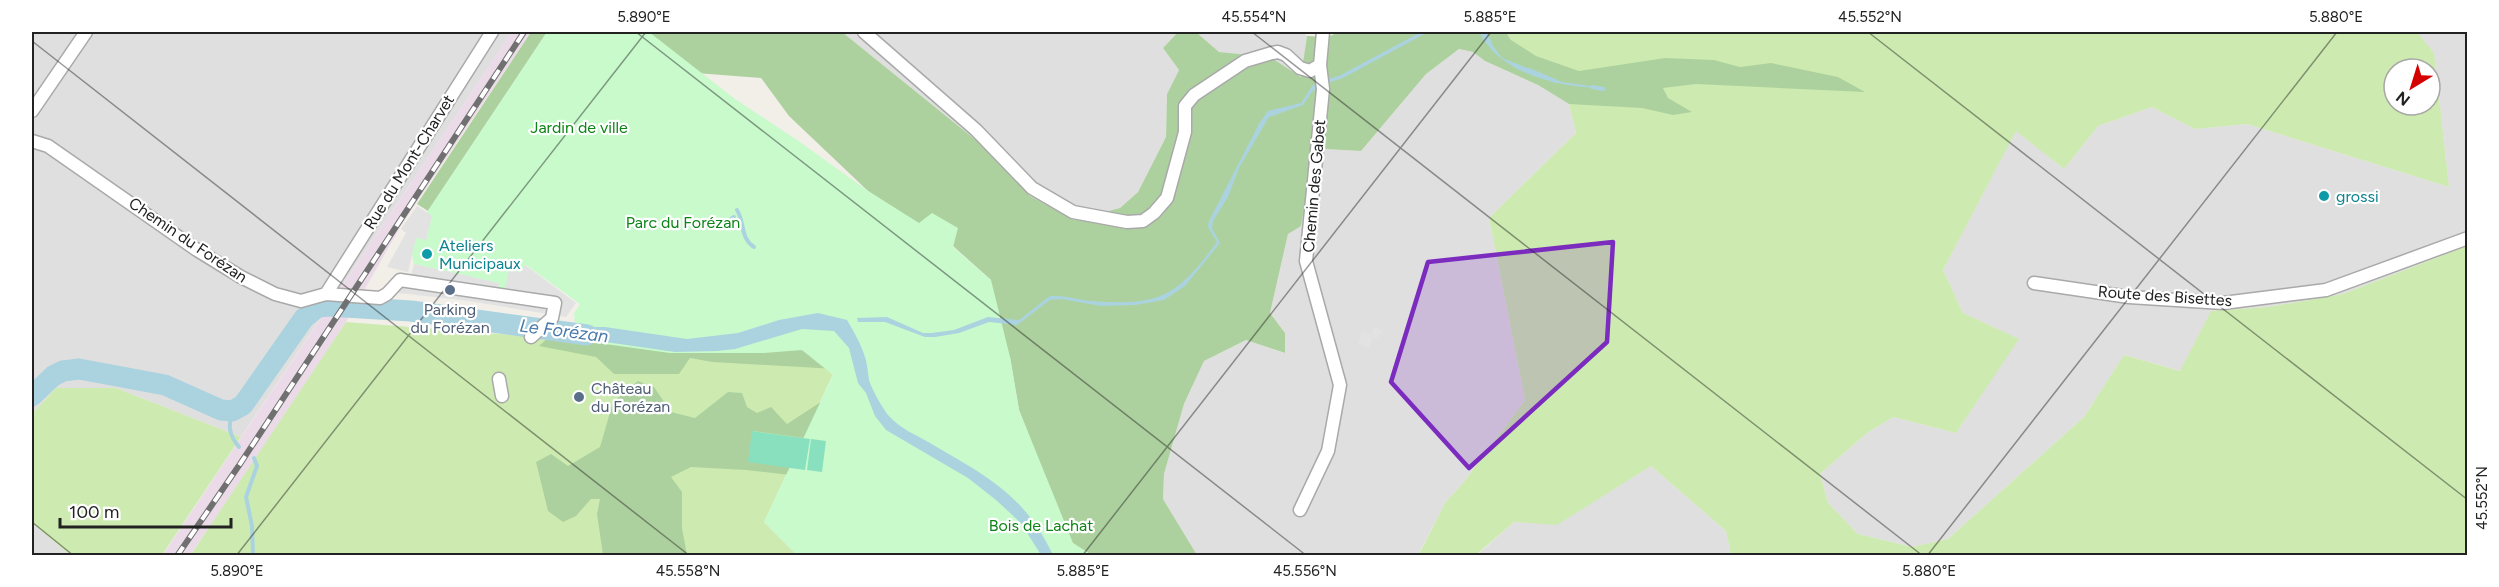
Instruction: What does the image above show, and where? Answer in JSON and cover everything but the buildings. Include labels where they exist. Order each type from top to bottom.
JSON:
[{"type":"street","points":[[32,111],[86,32]]},
{"type":"street","name":"Rue du Mont-Charvet","points":[[326,294],[492,32]]},
{"type":"street","points":[[864,32],[975,130],[1032,188],[1073,212],[1127,222],[1143,221],[1154,213],[1167,198],[1185,132],[1185,106],[1194,95],[1245,61],[1278,52],[1286,55],[1300,68],[1322,77]]},
{"type":"street","name":"Chemin des Gabet","points":[[1300,510],[1328,452],[1340,385],[1306,261],[1322,77],[1323,32]]},
{"type":"street","points":[[32,141],[32,154]]},
{"type":"street","name":"Chemin du Forézan","points":[[32,141],[48,146],[197,250],[274,294],[294,300],[308,300],[326,294],[380,298],[400,280],[555,303],[552,318],[531,337]]},
{"type":"street","name":"Route des Bisettes","points":[[2034,283],[2129,297],[2223,303],[2326,290],[2468,238]]},
{"type":"street","points":[[499,379],[502,396]]},
{"type":"highlighted area","points":[[1613,242],[1607,342],[1469,468],[1391,382],[1428,262]]},
{"type":"shaded area","points":[[32,32],[512,32],[241,437],[116,388],[56,388],[32,414]]},
{"type":"shaded area","points":[[512,32],[531,32],[402,224],[346,322],[255,462],[190,555],[162,556]]},
{"type":"shaded area","points":[[842,32],[1178,32],[1163,48],[1179,70],[1167,94],[1166,137],[1138,192],[1120,208],[1074,220],[1030,196],[977,141]]},
{"type":"shaded area","points":[[1196,32],[1303,32],[1307,36],[1302,77],[1270,58],[1219,52]]},
{"type":"shaded area","points":[[2414,32],[2467,32],[2467,246],[2343,294],[2268,307],[2211,311],[2181,371],[2124,355],[2084,417],[1948,539],[1912,547],[1858,534],[1828,503],[1820,474],[1867,433],[1893,417],[1956,433],[2018,339],[1963,313],[1943,270],[2016,130],[2064,169],[2098,126],[2152,107],[2195,129],[2247,124],[2449,187],[2441,117],[2442,57],[2434,57]]},
{"type":"shaded area","points":[[1459,49],[1473,52],[1485,61],[1538,85],[1569,104],[1576,133],[1489,218],[1525,400],[1463,483],[1445,503],[1418,555],[1197,555],[1163,499],[1164,474],[1184,404],[1204,361],[1246,340],[1284,353],[1285,333],[1270,313],[1288,234],[1313,153],[1325,149],[1361,151],[1426,74]]},
{"type":"shaded area","points":[[417,206],[432,216],[426,240],[416,238],[408,272],[387,267],[406,233],[401,229]]},
{"type":"shaded area","name":"Parking du Forézan","points":[[414,264],[499,283],[498,289],[505,290],[509,270],[520,272],[525,265],[576,303],[566,317],[469,301],[399,293],[402,275],[411,275]]},
{"type":"shaded area","points":[[1374,327],[1382,330],[1378,339],[1373,337],[1369,348],[1358,344],[1362,331],[1371,335]]},
{"type":"shaded area","points":[[1651,466],[1726,531],[1731,555],[1476,556],[1514,522],[1557,524]]},
{"type":"shaded area","points":[[32,523],[70,555],[32,555]]},
{"type":"green space","points":[[531,32],[547,32],[428,211],[417,204]]},
{"type":"green space","name":"Parc du Forézan","points":[[547,32],[649,32],[735,99],[868,191],[919,223],[932,213],[958,228],[953,247],[991,280],[1010,357],[1019,410],[1073,543],[1092,555],[797,555],[764,522],[833,375],[802,350],[764,353],[670,353],[576,340],[574,313],[580,304],[526,265],[505,291],[497,289],[498,283],[414,264],[409,239]]},
{"type":"green space","name":"Bois de Lachat","points":[[639,32],[842,32],[977,141],[1030,196],[1074,220],[1120,208],[1138,192],[1166,137],[1167,94],[1179,70],[1163,48],[1178,32],[1196,32],[1219,52],[1270,57],[1301,77],[1307,36],[1328,37],[1339,32],[1506,32],[1511,40],[1536,56],[1579,71],[1665,58],[1714,60],[1740,67],[1771,63],[1838,77],[1865,92],[1696,84],[1663,88],[1668,98],[1692,112],[1673,115],[1642,108],[1569,104],[1538,85],[1485,61],[1473,52],[1459,49],[1426,74],[1361,151],[1325,149],[1313,153],[1301,226],[1288,234],[1270,313],[1285,333],[1285,353],[1246,340],[1204,361],[1184,404],[1164,474],[1163,499],[1197,555],[1030,555],[826,441],[752,431],[822,472],[816,478],[746,470],[691,467],[671,477],[682,492],[682,528],[687,555],[603,555],[597,514],[600,499],[591,499],[576,516],[563,522],[548,511],[536,462],[551,454],[568,466],[600,447],[613,402],[638,381],[654,387],[671,412],[695,418],[728,392],[742,393],[747,407],[757,413],[771,407],[787,424],[830,396],[835,369],[712,362],[690,358],[679,374],[614,374],[596,357],[539,346],[563,324],[748,325],[1039,461],[1019,410],[1010,357],[977,347],[991,280],[953,246],[868,191],[789,116],[761,78],[683,72]]},
{"type":"green space","points":[[1506,32],[2417,32],[2434,53],[2434,57],[2382,57],[2382,117],[2441,117],[2449,187],[2247,124],[2195,129],[2152,107],[2098,126],[2064,169],[2016,131],[1943,270],[1963,313],[2019,339],[1956,433],[1893,417],[1867,433],[1820,474],[1828,503],[1858,534],[1912,547],[1948,539],[2084,417],[2124,355],[2180,371],[2211,311],[2268,307],[2343,294],[2467,246],[2467,555],[1731,555],[1726,531],[1651,466],[1557,525],[1514,522],[1476,555],[1418,556],[1445,503],[1463,483],[1525,400],[1489,218],[1576,133],[1569,104]]},
{"type":"green space","points":[[346,322],[576,340],[802,350],[833,374],[764,522],[797,555],[190,556]]},
{"type":"green space","points":[[56,388],[116,388],[241,437],[162,555],[70,555],[32,523],[32,414]]},
{"type":"green space","points":[[752,431],[810,439],[805,470],[748,462]]},
{"type":"green space","points":[[811,439],[826,441],[822,472],[807,470]]},
{"type":"water","points":[[1421,32],[1428,32],[1343,78],[1319,86],[1303,105],[1269,117],[1239,168],[1228,197],[1213,221],[1212,228],[1220,243],[1185,286],[1164,300],[1135,305],[1101,306],[1061,299],[1050,300],[1017,325],[989,322],[959,333],[935,337],[925,337],[885,322],[858,322],[857,318],[887,317],[923,333],[932,333],[954,330],[988,317],[1019,320],[1050,296],[1091,301],[1134,302],[1165,294],[1190,275],[1217,242],[1208,227],[1209,221],[1260,122],[1268,111],[1301,103],[1312,86],[1320,81],[1339,76]]},
{"type":"water","points":[[1479,32],[1483,32],[1502,58],[1562,82],[1604,88],[1569,85],[1533,76],[1501,58]]},
{"type":"water","points":[[818,313],[847,320],[863,352],[869,381],[892,420],[1002,488],[1029,516],[1053,555],[1041,555],[1021,523],[968,478],[886,430],[875,416],[866,393],[858,383],[849,348],[834,331],[802,329],[735,349],[675,352],[592,340],[592,338],[559,336],[560,327],[605,327],[687,339],[738,333],[779,320]]},
{"type":"waterway","points":[[1483,32],[1490,43]]},
{"type":"waterway","points":[[1529,70],[1555,81]]},
{"type":"waterway","points":[[1592,87],[1603,89]]},
{"type":"waterway","points":[[737,210],[745,235],[754,247]]},
{"type":"waterway","name":"Le Forézan","points":[[32,396],[53,376],[63,371],[79,369],[165,385],[221,410],[232,411],[243,405],[304,318],[318,307],[411,311],[587,335]]},
{"type":"waterway","points":[[232,411],[230,430],[239,447]]},
{"type":"waterway","points":[[253,556],[252,526],[246,497],[257,466],[254,458]]},
{"type":"railway","points":[[177,556],[524,32]]},
{"type":"place","name":"grossi","points":[[2324,196]]},
{"type":"place","name":"Ateliers Municipaux","points":[[427,254]]},
{"type":"place","name":"Parking du Forézan","points":[[450,290]]},
{"type":"place","name":"Château du Forézan","points":[[579,397]]},
{"type":"park label","name":"Jardin de ville","points":[[579,127]]}]
